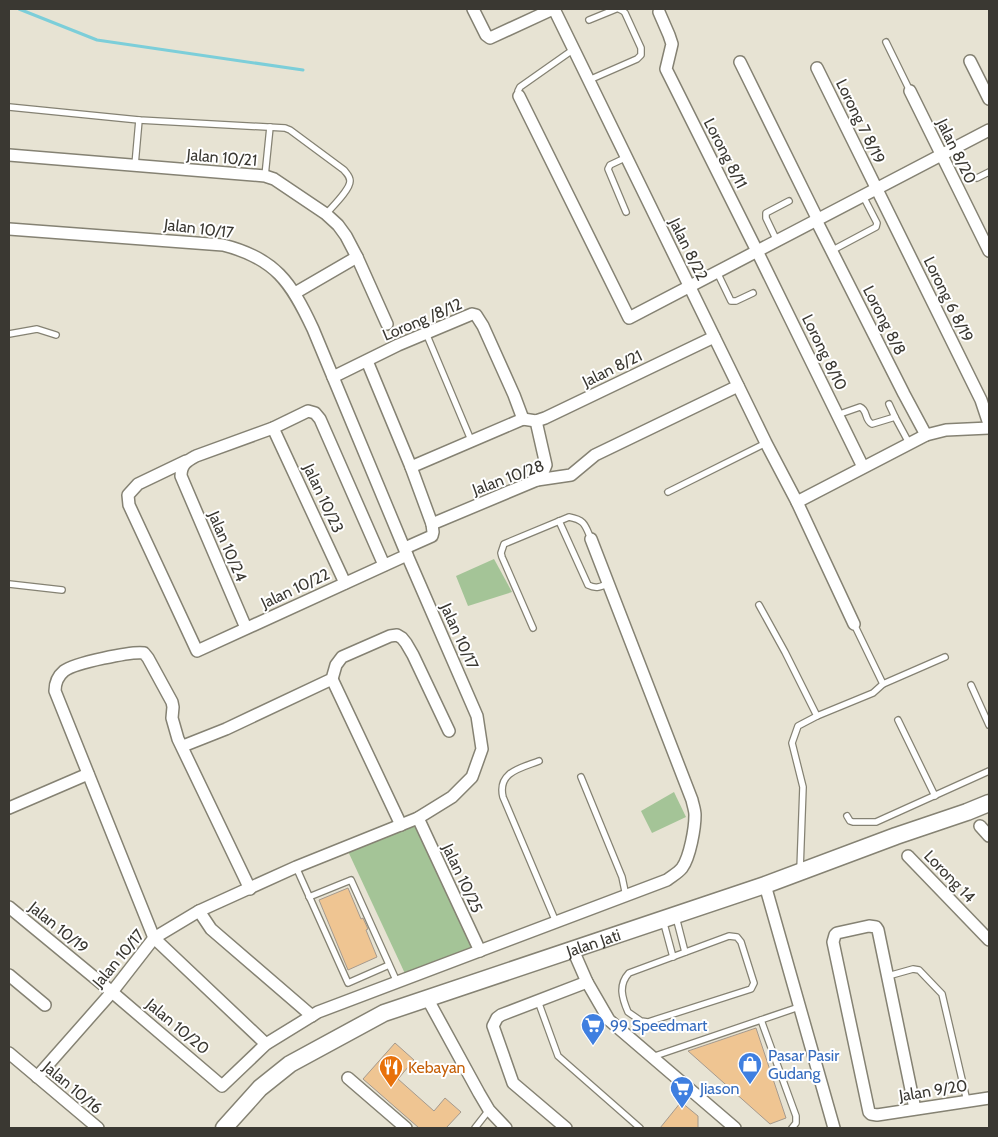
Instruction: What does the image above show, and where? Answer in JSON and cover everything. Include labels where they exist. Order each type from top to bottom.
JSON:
[{"type":"street","points":[[473,9],[486,35],[490,38],[554,9]]},
{"type":"street","name":"Jalan 8/22","points":[[554,9],[766,443],[797,502],[854,624]]},
{"type":"street","name":"Lorong 8/11","points":[[658,12],[672,44],[666,69],[757,251]]},
{"type":"street","points":[[970,61],[989,99]]},
{"type":"street","points":[[740,62],[817,220]]},
{"type":"street","name":"Lorong 7 8/19","points":[[817,68],[876,189]]},
{"type":"street","name":"Jalan 8/20","points":[[910,91],[989,251]]},
{"type":"street","points":[[519,96],[629,318],[989,130]]},
{"type":"street","name":"Jalan 10/21","points":[[9,155],[265,176],[274,179],[326,214],[338,225],[357,257],[387,324]]},
{"type":"street","name":"Lorong 6 8/19","points":[[876,189],[985,398],[989,426]]},
{"type":"street","name":"Lorong 8/8","points":[[817,220],[831,251],[926,435]]},
{"type":"street","name":"Jalan 10/17","points":[[9,229],[223,244],[247,252],[268,264],[277,272],[295,293],[313,329],[477,716],[482,749],[472,777],[452,797],[418,818],[296,868],[199,911],[154,938],[112,992],[32,1074]]},
{"type":"street","name":"Lorong 8/10","points":[[757,251],[863,468]]},
{"type":"street","points":[[295,293],[357,257]]},
{"type":"street","name":"Lorong /8/12","points":[[333,377],[426,333],[472,314],[476,315],[483,326],[523,419]]},
{"type":"street","name":"Jalan 8/21","points":[[536,421],[714,337]]},
{"type":"street","points":[[367,361],[411,467],[432,524],[432,536],[406,552]]},
{"type":"street","name":"Jalan 10/28","points":[[432,524],[537,480],[571,475],[595,455],[738,386]]},
{"type":"street","points":[[187,461],[273,428],[308,411],[315,413],[320,418],[384,565]]},
{"type":"street","points":[[411,467],[523,419],[536,421],[546,465],[537,480]]},
{"type":"street","points":[[797,502],[926,435],[946,430],[989,426]]},
{"type":"street","name":"Jalan 10/23","points":[[273,428],[345,583]]},
{"type":"street","name":"Jalan 10/22","points":[[187,461],[138,484],[128,495],[129,505],[197,651],[384,565],[406,552]]},
{"type":"street","name":"Jalan 10/24","points":[[187,461],[183,465],[181,476],[246,628]]},
{"type":"street","points":[[250,889],[178,739],[172,718],[172,702],[153,665],[144,654],[133,653],[98,659],[70,667],[63,672],[57,679],[55,691],[154,938],[266,1044],[318,1012],[667,880],[682,868],[692,841],[695,825],[695,812],[692,800],[591,539]]},
{"type":"street","points":[[401,825],[332,679],[336,665],[342,656],[390,636],[397,635],[406,643],[413,655],[449,731]]},
{"type":"street","points":[[183,746],[226,729],[332,679]]},
{"type":"street","points":[[9,808],[88,774]]},
{"type":"street","name":"Jalan Jati","points":[[224,1128],[260,1088],[290,1064],[384,1013],[765,885],[989,803]]},
{"type":"street","name":"Jalan 10/25","points":[[418,818],[480,951]]},
{"type":"street","points":[[980,826],[989,836]]},
{"type":"street","name":"Lorong 14","points":[[908,856],[989,940]]},
{"type":"street","points":[[765,885],[834,1128]]},
{"type":"street","name":"Jalan 10/19","points":[[9,907],[112,992]]},
{"type":"street","points":[[199,911],[211,929],[312,1016]]},
{"type":"street","name":"Jalan 9/20","points":[[888,976],[876,927],[869,926],[840,932],[835,936],[833,942],[868,1108],[871,1114],[989,1098]]},
{"type":"street","points":[[572,950],[587,982],[609,1020],[652,1057],[722,1124],[735,1128]]},
{"type":"street","points":[[9,975],[45,1005]]},
{"type":"street","points":[[888,976],[916,1109]]},
{"type":"street","points":[[566,1128],[512,1081],[493,1026],[497,1018],[507,1013],[587,982]]},
{"type":"street","name":"Jalan 10/20","points":[[112,992],[222,1086],[266,1044]]},
{"type":"street","points":[[427,998],[489,1110],[506,1128]]},
{"type":"street","name":"Jalan 10/16","points":[[9,1053],[98,1128]]},
{"type":"street","points":[[348,1078],[406,1128]]},
{"type":"lane","points":[[589,20],[617,9],[623,11],[641,48],[641,55],[637,60],[590,80]]},
{"type":"lane","points":[[886,42],[910,91]]},
{"type":"lane","points":[[519,96],[518,91],[520,88],[574,49]]},
{"type":"lane","points":[[9,107],[139,120],[285,128],[344,170],[349,176],[350,180],[347,189],[326,214]]},
{"type":"lane","points":[[134,166],[139,120]]},
{"type":"lane","points":[[265,176],[270,127]]},
{"type":"lane","points":[[626,212],[608,169],[610,165],[627,157]]},
{"type":"lane","points":[[977,178],[989,172]]},
{"type":"lane","points":[[831,251],[876,228],[876,222],[863,196]]},
{"type":"lane","points":[[777,240],[765,216],[768,212],[789,201]]},
{"type":"lane","points":[[716,272],[731,300],[736,301],[753,293]]},
{"type":"lane","points":[[9,334],[37,329],[56,335]]},
{"type":"lane","points":[[426,333],[471,440]]},
{"type":"lane","points":[[889,404],[909,443]]},
{"type":"lane","points":[[837,415],[860,407],[864,410],[868,421],[872,424],[894,417]]},
{"type":"lane","points":[[668,492],[766,443]]},
{"type":"lane","points":[[533,628],[502,557],[501,552],[504,544],[559,520],[569,518],[580,520],[591,539]]},
{"type":"lane","points":[[559,520],[588,585],[597,588],[608,583]]},
{"type":"lane","points":[[9,584],[62,590]]},
{"type":"lane","points":[[759,605],[817,716]]},
{"type":"lane","points":[[854,624],[883,684]]},
{"type":"lane","points":[[800,872],[803,788],[792,743],[798,726],[817,716],[873,693],[883,684],[945,657]]},
{"type":"lane","points":[[971,684],[989,725]]},
{"type":"lane","points":[[898,720],[935,796]]},
{"type":"lane","points":[[539,761],[509,774],[502,792],[556,922]]},
{"type":"lane","points":[[847,816],[853,822],[876,822],[989,771]]},
{"type":"lane","points":[[581,777],[622,878],[626,896]]},
{"type":"lane","points":[[296,868],[348,983],[389,965]]},
{"type":"lane","points":[[309,897],[352,880],[397,982]]},
{"type":"lane","points":[[669,917],[685,952]]},
{"type":"lane","points":[[669,917],[673,957]]},
{"type":"lane","points":[[730,936],[737,937],[741,942],[753,980],[753,986],[748,991],[648,1022],[644,1022],[630,1014],[621,990],[627,974],[673,957],[730,936]]},
{"type":"lane","points":[[888,976],[919,970],[942,994],[968,1101]]},
{"type":"lane","points":[[538,1001],[558,1056],[640,1128]]},
{"type":"lane","points":[[652,1057],[799,1007]]},
{"type":"lane","points":[[761,1020],[796,1116],[796,1123],[792,1128]]},
{"type":"lane","points":[[474,1128],[489,1110]]},
{"type":"green space","points":[[494,559],[512,592],[468,606],[456,576]]},
{"type":"green space","points":[[674,792],[686,817],[652,833],[641,811]]},
{"type":"green space","points":[[418,818],[480,951],[408,980],[346,847]]},
{"type":"building","points":[[348,888],[361,919],[363,918],[368,929],[366,930],[377,957],[348,970],[319,900]]},
{"type":"building","name":"Pasar Pasir Gudang","points":[[756,1028],[786,1118],[770,1124],[688,1051]]},
{"type":"building","name":"Kebayan","points":[[395,1043],[414,1060],[398,1079],[434,1111],[445,1098],[461,1112],[446,1128],[419,1128],[363,1079]]},
{"type":"building","name":"Jiason","points":[[681,1102],[698,1116],[698,1128],[660,1128]]},
{"type":"waterway","points":[[19,9],[97,40],[303,70]]},
{"type":"place","name":"99 Speedmart","points":[[593,1046]]},
{"type":"place","name":"Pasar Pasir Gudang","points":[[750,1085]]},
{"type":"place","name":"Kebayan","points":[[391,1088]]},
{"type":"place","name":"Jiason","points":[[682,1109]]}]
